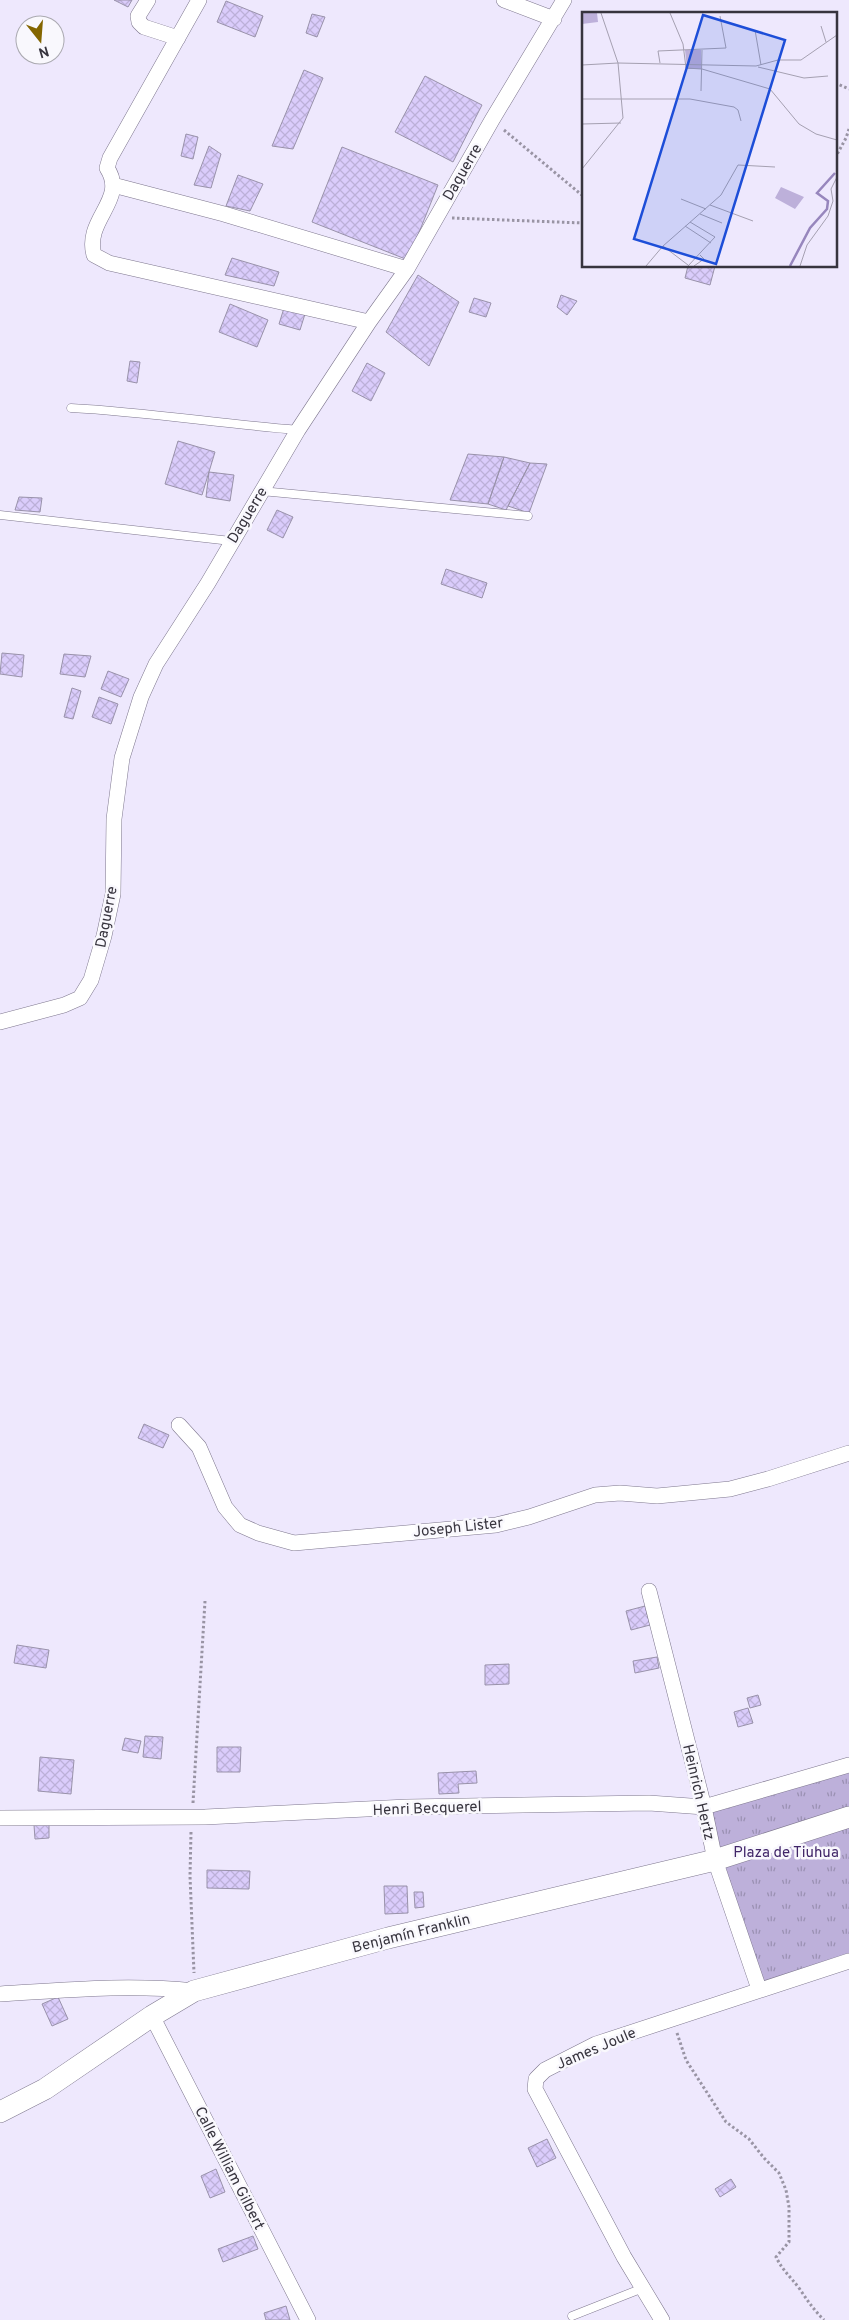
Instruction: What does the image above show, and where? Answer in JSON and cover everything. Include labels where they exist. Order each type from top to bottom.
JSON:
[{"type":"street","points":[[148,0],[138,16],[138,22],[144,27],[178,38]]},
{"type":"street","points":[[200,0],[110,158],[107,168],[112,176],[112,196],[91,237],[94,255],[99,259],[119,266],[369,322]]},
{"type":"street","points":[[504,0],[554,19]]},
{"type":"street","name":"Daguerre","points":[[0,1022],[64,1005],[80,998],[91,980],[104,936],[113,894],[114,819],[122,758],[141,697],[156,664],[208,583],[231,540],[298,430],[369,322],[407,269],[492,120],[564,0]]},
{"type":"street","points":[[113,185],[224,214],[407,269]]},
{"type":"street","name":"Joseph Lister","points":[[179,1425],[200,1447],[225,1507],[240,1525],[258,1533],[294,1543],[496,1525],[529,1517],[594,1495],[620,1493],[657,1496],[730,1489],[849,1453]]},
{"type":"street","name":"Heinrich Hertz","points":[[649,1591],[704,1807],[715,1860],[759,1989]]},
{"type":"street","name":"Henri Becquerel","points":[[0,1818],[192,1817],[407,1807],[648,1803],[704,1807],[849,1765]]},
{"type":"street","name":"Benjamín Franklin","points":[[0,2112],[46,2089],[152,2016],[194,1991],[388,1938],[715,1860],[849,1817]]},
{"type":"street","name":"James Joule","points":[[643,2288],[624,2256],[536,2089],[536,2079],[545,2070],[596,2044],[849,1961]]},
{"type":"street","points":[[0,1994],[104,1987],[162,1988],[194,1991]]},
{"type":"street","name":"Calle William Gilbert","points":[[152,2016],[308,2320]]},
{"type":"street","points":[[643,2288],[662,2320]]},
{"type":"lane","points":[[71,408],[129,411],[298,430]]},
{"type":"lane","points":[[261,491],[528,516]]},
{"type":"lane","points":[[0,515],[231,540]]},
{"type":"lane","points":[[572,2316],[643,2288]]},
{"type":"path","points":[[836,83],[849,89]]},
{"type":"path","points":[[492,120],[534,153],[582,195]]},
{"type":"path","points":[[836,156],[849,128]]},
{"type":"path","points":[[437,217],[582,223]]},
{"type":"path","points":[[194,1991],[194,1933],[190,1876],[205,1602]]},
{"type":"path","points":[[673,2018],[686,2060],[726,2122],[749,2139],[779,2173],[786,2190],[789,2208],[788,2242],[776,2257],[783,2271],[798,2286],[812,2308],[824,2320]]},
{"type":"green space","name":"Plaza de Tiuhua","points":[[846,1767],[849,1774],[849,1959],[763,1986],[707,1809]]},
{"type":"building","points":[[114,0],[132,0],[128,7]]},
{"type":"building","points":[[226,1],[263,16],[255,37],[217,22]]},
{"type":"building","points":[[312,14],[325,17],[317,37],[306,33]]},
{"type":"building","points":[[304,70],[323,78],[293,149],[272,146]]},
{"type":"building","points":[[425,76],[482,105],[453,162],[395,132]]},
{"type":"building","points":[[186,134],[198,137],[193,159],[181,156]]},
{"type":"building","points":[[209,146],[221,154],[211,188],[194,185]]},
{"type":"building","points":[[342,147],[438,185],[408,260],[312,222]]},
{"type":"building","points":[[238,175],[263,184],[250,211],[226,206]]},
{"type":"building","points":[[232,258],[279,272],[274,286],[225,275]]},
{"type":"building","points":[[688,268],[714,268],[710,285],[685,278]]},
{"type":"building","points":[[418,275],[459,302],[429,366],[386,332]]},
{"type":"building","points":[[561,295],[577,301],[567,315],[557,307]]},
{"type":"building","points":[[474,298],[491,303],[486,317],[469,312]]},
{"type":"building","points":[[230,304],[268,320],[257,347],[219,332]]},
{"type":"building","points":[[284,308],[305,314],[300,330],[279,324]]},
{"type":"building","points":[[130,361],[140,362],[137,383],[127,381]]},
{"type":"building","points":[[367,363],[385,373],[371,401],[352,391]]},
{"type":"building","points":[[178,441],[215,452],[202,495],[165,484]]},
{"type":"building","points":[[468,454],[504,457],[488,504],[450,500]]},
{"type":"building","points":[[504,457],[530,463],[506,510],[488,504]]},
{"type":"building","points":[[530,463],[547,464],[529,513],[508,506]]},
{"type":"building","points":[[209,472],[234,475],[230,501],[206,497]]},
{"type":"building","points":[[19,497],[42,498],[40,512],[15,510]]},
{"type":"building","points":[[277,510],[293,517],[283,538],[267,530]]},
{"type":"building","points":[[446,569],[487,583],[482,598],[441,584]]},
{"type":"building","points":[[2,653],[24,655],[22,677],[0,674]]},
{"type":"building","points":[[64,654],[91,656],[85,677],[60,674]]},
{"type":"building","points":[[108,671],[129,679],[121,697],[101,689]]},
{"type":"building","points":[[72,688],[81,691],[73,719],[64,717]]},
{"type":"building","points":[[99,697],[118,704],[111,724],[92,717]]},
{"type":"building","points":[[144,1424],[169,1435],[163,1448],[138,1438]]},
{"type":"building","points":[[645,1606],[650,1625],[631,1630],[626,1611]]},
{"type":"building","points":[[17,1645],[49,1650],[46,1668],[14,1663]]},
{"type":"building","points":[[657,1657],[659,1668],[635,1673],[633,1661]]},
{"type":"building","points":[[509,1664],[509,1684],[485,1685],[485,1665]]},
{"type":"building","points":[[758,1695],[761,1705],[750,1708],[747,1698]]},
{"type":"building","points":[[748,1708],[753,1723],[738,1727],[734,1712]]},
{"type":"building","points":[[145,1736],[163,1737],[161,1759],[143,1757]]},
{"type":"building","points":[[125,1738],[141,1741],[138,1753],[122,1750]]},
{"type":"building","points":[[217,1747],[241,1747],[240,1772],[217,1772]]},
{"type":"building","points":[[40,1757],[74,1760],[71,1794],[38,1791]]},
{"type":"building","points":[[476,1771],[477,1783],[458,1784],[459,1793],[439,1794],[438,1773]]},
{"type":"building","points":[[49,1824],[49,1838],[35,1839],[34,1825]]},
{"type":"building","points":[[207,1870],[250,1871],[249,1889],[207,1888]]},
{"type":"building","points":[[384,1886],[407,1886],[408,1913],[385,1914]]},
{"type":"building","points":[[414,1892],[423,1892],[424,1907],[415,1908]]},
{"type":"building","points":[[58,1997],[68,2019],[52,2026],[42,2004]]},
{"type":"building","points":[[547,2139],[556,2158],[537,2167],[528,2148]]},
{"type":"building","points":[[216,2169],[225,2192],[210,2198],[201,2176]]},
{"type":"building","points":[[731,2179],[736,2187],[720,2197],[715,2189]]},
{"type":"building","points":[[253,2236],[258,2249],[223,2262],[218,2249]]},
{"type":"building","points":[[286,2306],[290,2320],[266,2320],[264,2313]]}]
